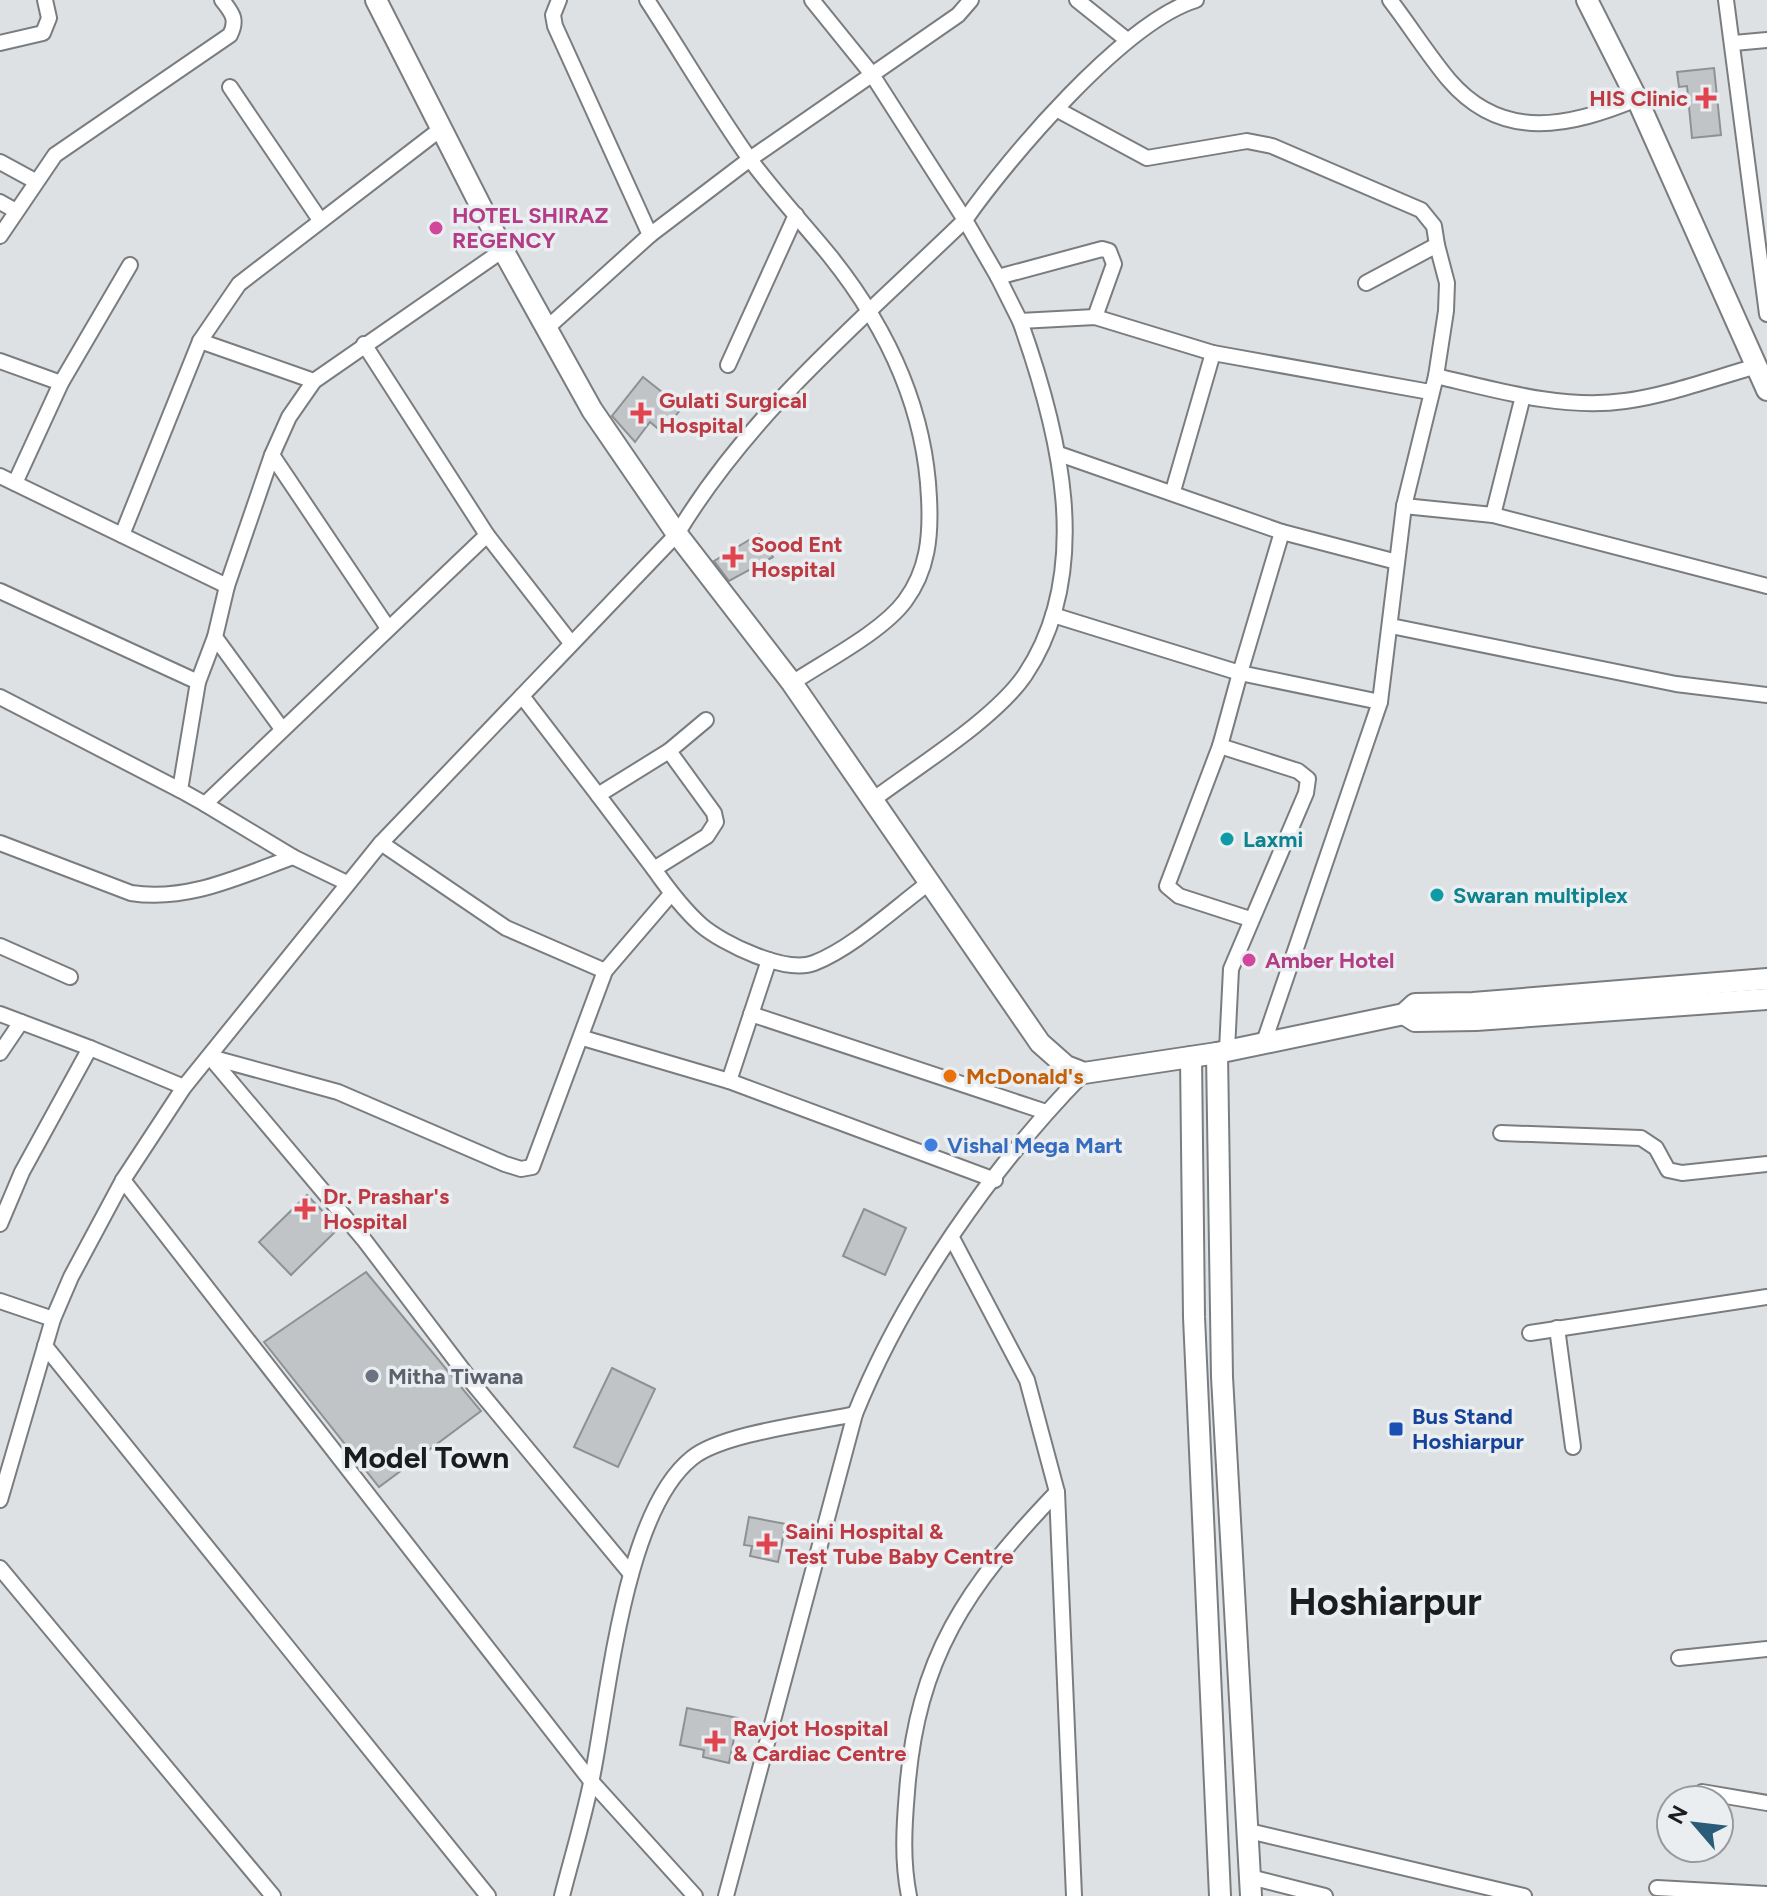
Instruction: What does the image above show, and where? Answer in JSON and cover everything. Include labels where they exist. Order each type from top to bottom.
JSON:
[{"type":"main road","points":[[376,0],[503,250],[592,410],[677,534],[792,683],[1040,1043],[1066,1066],[1084,1073],[1222,1052],[1404,1014],[1415,1004],[1473,1003],[1767,979]]},
{"type":"main road","points":[[1587,0],[1637,99],[1767,390]]},
{"type":"main road","points":[[1404,1014],[1415,1021],[1476,1020],[1767,999]]},
{"type":"main road","points":[[1222,1052],[1218,1215],[1222,1377],[1250,1887]]},
{"type":"main road","points":[[1191,1057],[1204,1608],[1220,1896]]},
{"type":"main road","points":[[1193,1216],[1218,1215]]},
{"type":"street","points":[[0,43],[43,33],[49,18],[45,0]]},
{"type":"street","points":[[0,236],[35,181],[68,144],[230,35],[235,24],[233,15],[222,0]]},
{"type":"street","points":[[559,0],[553,15],[555,26],[650,235]]},
{"type":"street","points":[[647,0],[750,159],[869,313],[897,359],[912,399],[928,468],[929,552],[904,601],[889,617],[792,683]]},
{"type":"street","points":[[812,0],[871,73],[965,220],[1020,321],[1044,387],[1059,454],[1064,517],[1062,567],[1053,615],[1025,675],[1006,697],[874,799]]},
{"type":"street","points":[[547,328],[650,235],[750,159],[958,15],[971,0]]},
{"type":"street","points":[[1077,0],[1127,40]]},
{"type":"street","points":[[1390,0],[1456,87],[1508,119],[1546,126],[1574,122],[1637,99]]},
{"type":"street","points":[[1726,0],[1767,314]]},
{"type":"street","points":[[0,1500],[53,1319],[71,1277],[123,1180],[184,1087],[381,843],[677,534],[700,496],[766,413],[965,220],[997,173],[1127,40],[1186,1]]},
{"type":"street","points":[[1734,43],[1767,40]]},
{"type":"street","points":[[230,87],[320,220]]},
{"type":"street","points":[[1058,110],[1147,158],[1247,141],[1272,146],[1421,210],[1434,226],[1447,283],[1436,376],[1404,506],[1380,702],[1264,1042]]},
{"type":"street","points":[[122,535],[200,341],[239,284],[442,128]]},
{"type":"street","points":[[0,162],[35,181]]},
{"type":"street","points":[[0,202],[16,211]]},
{"type":"street","points":[[728,365],[796,215]]},
{"type":"street","points":[[1366,283],[1437,245]]},
{"type":"street","points":[[998,277],[1102,249],[1109,251],[1114,256],[1114,264],[1095,317]]},
{"type":"street","points":[[180,790],[198,682],[215,637],[227,586],[272,455],[289,417],[314,381],[503,250]]},
{"type":"street","points":[[15,483],[61,383],[130,265]]},
{"type":"street","points":[[1020,321],[1095,317],[1213,353],[1430,392]]},
{"type":"street","points":[[200,341],[314,381]]},
{"type":"street","points":[[364,344],[487,535],[571,643]]},
{"type":"street","points":[[1173,491],[1213,353]]},
{"type":"street","points":[[0,361],[61,383]]},
{"type":"street","points":[[1436,376],[1523,396],[1628,401],[1757,366]]},
{"type":"street","points":[[1493,515],[1523,396]]},
{"type":"street","points":[[1059,454],[1173,491],[1282,532],[1397,562]]},
{"type":"street","points":[[272,455],[388,628]]},
{"type":"street","points":[[0,476],[227,586]]},
{"type":"street","points":[[1404,506],[1493,515],[1767,586]]},
{"type":"street","points":[[1250,919],[1179,896],[1167,886],[1220,746],[1282,532]]},
{"type":"street","points":[[205,804],[487,535]]},
{"type":"street","points":[[0,591],[198,682]]},
{"type":"street","points":[[1053,615],[1240,673],[1380,702]]},
{"type":"street","points":[[1391,626],[1676,684],[1767,695]]},
{"type":"street","points":[[215,637],[282,729]]},
{"type":"street","points":[[522,696],[671,894],[703,926],[769,960],[796,966],[812,964],[834,953],[930,882]]},
{"type":"street","points":[[0,697],[180,790],[293,857],[347,883]]},
{"type":"street","points":[[598,795],[669,751],[706,720]]},
{"type":"street","points":[[1220,746],[1298,771],[1308,779],[1306,793],[1231,969],[1222,1052]]},
{"type":"street","points":[[654,869],[707,836],[716,822],[714,813],[669,751]]},
{"type":"street","points":[[0,843],[131,893],[151,897],[189,893],[293,857]]},
{"type":"street","points":[[381,843],[494,921],[605,971]]},
{"type":"street","points":[[210,1057],[338,1092],[521,1169],[532,1167],[583,1038],[605,971],[671,894]]},
{"type":"street","points":[[0,946],[70,977]]},
{"type":"street","points":[[729,1081],[769,960]]},
{"type":"street","points":[[0,1014],[184,1087]]},
{"type":"street","points":[[751,1014],[1046,1112]]},
{"type":"street","points":[[0,1053],[21,1022]]},
{"type":"street","points":[[583,1038],[729,1081],[995,1180]]},
{"type":"street","points":[[0,1224],[22,1172],[90,1048]]},
{"type":"street","points":[[210,1057],[365,1241],[475,1386],[631,1574]]},
{"type":"street","points":[[726,1896],[855,1414],[890,1339],[952,1238],[1046,1112],[1084,1073]]},
{"type":"street","points":[[1501,1133],[1641,1138],[1656,1148],[1668,1170],[1682,1173],[1767,1164]]},
{"type":"street","points":[[123,1180],[591,1781],[695,1896]]},
{"type":"street","points":[[952,1238],[1027,1380],[1057,1492],[1074,1896]]},
{"type":"street","points":[[1530,1333],[1767,1297]]},
{"type":"street","points":[[0,1301],[53,1319]]},
{"type":"street","points":[[1557,1328],[1573,1447]]},
{"type":"street","points":[[45,1346],[488,1896]]},
{"type":"street","points":[[562,1896],[591,1781],[631,1574],[649,1522],[669,1484],[692,1458],[717,1443],[855,1414]]},
{"type":"street","points":[[909,1896],[904,1826],[907,1783],[913,1728],[925,1686],[940,1647],[981,1578],[1001,1551],[1057,1492]]},
{"type":"street","points":[[0,1568],[273,1896]]},
{"type":"street","points":[[1679,1658],[1767,1649]]},
{"type":"street","points":[[1735,1798],[1767,1803]]},
{"type":"street","points":[[1249,1831],[1524,1896]]},
{"type":"street","points":[[1250,1887],[1325,1896]]},
{"type":"street","points":[[1657,1888],[1767,1894]]},
{"type":"building","points":[[1714,68],[1721,135],[1692,138],[1687,86],[1679,87],[1677,72]]},
{"type":"building","points":[[643,377],[682,408],[662,432],[650,422],[635,442],[612,416]]},
{"type":"building","points":[[759,534],[773,557],[729,581],[714,561]]},
{"type":"building","points":[[307,1195],[339,1228],[291,1275],[259,1242]]},
{"type":"building","points":[[864,1209],[906,1228],[885,1275],[843,1256]]},
{"type":"building","name":"Mitha Tiwana","points":[[366,1272],[481,1411],[379,1487],[264,1342]]},
{"type":"building","points":[[612,1368],[655,1389],[618,1467],[574,1447]]},
{"type":"building","points":[[749,1517],[786,1524],[778,1562],[750,1556],[752,1546],[744,1545]]},
{"type":"building","points":[[687,1708],[738,1718],[729,1763],[703,1757],[704,1750],[680,1745]]},
{"type":"place","name":"HIS Clinic","points":[[1706,98]]},
{"type":"place","name":"HOTEL SHIRAZ REGENCY","points":[[436,228]]},
{"type":"place","name":"Gulati Surgical Hospital","points":[[641,413]]},
{"type":"place","name":"Sood Ent Hospital","points":[[733,557]]},
{"type":"place","name":"Laxmi","points":[[1227,839]]},
{"type":"place","name":"Swaran multiplex","points":[[1437,895]]},
{"type":"place","name":"Amber Hotel","points":[[1249,960]]},
{"type":"place","name":"McDonald's","points":[[950,1076]]},
{"type":"place","name":"Vishal Mega Mart","points":[[931,1145]]},
{"type":"place","name":"Dr. Prashar's Hospital","points":[[305,1209]]},
{"type":"place","name":"Mitha Tiwana","points":[[372,1376]]},
{"type":"place","name":"Bus Stand Hoshiarpur","points":[[1396,1429]]},
{"type":"place","name":"Saini Hospital & Test Tube Baby Centre","points":[[767,1544]]},
{"type":"place","name":"Ravjot Hospital & Cardiac Centre","points":[[715,1741]]},
{"type":"district","name":"Model Town","points":[[426,1458]]},
{"type":"district","name":"Hoshiarpur","points":[[1385,1602]]}]
